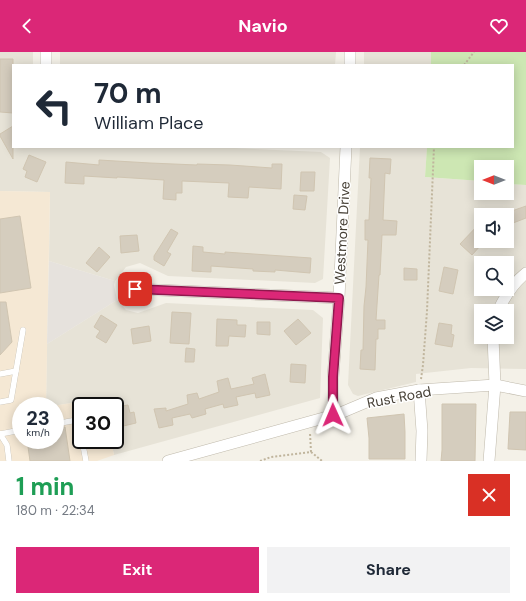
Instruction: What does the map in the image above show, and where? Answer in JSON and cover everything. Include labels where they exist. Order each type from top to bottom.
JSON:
[{"type":"street","points":[[46,52],[46,64]]},
{"type":"street","points":[[350,52],[350,64]]},
{"type":"street","name":"Westmore Drive","points":[[333,415],[333,377],[339,298],[346,148]]},
{"type":"street","points":[[502,304],[515,283],[526,273]]},
{"type":"street","points":[[135,289],[339,298]]},
{"type":"street","points":[[489,461],[495,385],[493,344]]},
{"type":"street","name":"Rust Road","points":[[168,461],[310,422],[333,415],[376,398],[419,390],[495,385],[526,391]]},
{"type":"street","points":[[419,390],[422,431],[421,461]]},
{"type":"lane","points":[[0,402],[11,400],[23,330]]},
{"type":"lane","points":[[0,374],[16,371]]},
{"type":"lane","points":[[9,461],[7,445],[0,434],[12,432]]},
{"type":"lane","points":[[83,449],[86,461]]},
{"type":"path","points":[[465,64],[474,52]]},
{"type":"path","points":[[419,390],[423,365],[434,148]]},
{"type":"path","points":[[310,422],[311,452]]},
{"type":"path","points":[[260,461],[271,457],[311,452],[322,461]]},
{"type":"shaded area","points":[[0,52],[33,52],[33,64],[12,64],[12,148],[235,148],[321,152],[330,158],[323,279],[315,283],[168,276],[140,263],[126,267],[115,281],[49,261],[50,192],[0,191]]},
{"type":"shaded area","points":[[60,52],[336,52],[335,64],[60,64]]},
{"type":"shaded area","points":[[364,52],[431,52],[431,64],[364,64]]},
{"type":"shaded area","points":[[360,148],[427,148],[425,177],[474,180],[474,200],[514,200],[514,184],[526,185],[526,369],[471,368],[416,374],[416,382],[358,396],[353,394],[348,385]]},
{"type":"shaded area","points":[[0,191],[50,192],[46,397],[12,397],[12,449],[64,449],[64,404],[72,403],[72,449],[113,449],[114,455],[97,461],[0,461]]},
{"type":"shaded area","points":[[49,261],[115,281],[114,285],[117,300],[47,344]]},
{"type":"shaded area","points":[[117,300],[126,310],[138,313],[166,303],[313,310],[323,318],[320,398],[114,455],[113,449],[124,449],[124,397],[72,397],[72,403],[64,404],[64,397],[46,397],[47,344]]},
{"type":"green space","points":[[431,52],[526,52],[526,185],[514,184],[514,160],[474,160],[474,180],[425,177],[427,148],[514,148],[514,64],[431,64]]},
{"type":"building","points":[[0,59],[13,59],[12,113],[0,112]]},
{"type":"building","points":[[12,127],[13,159],[0,136],[0,134]]},
{"type":"building","points":[[29,155],[46,162],[37,182],[25,177],[27,171],[23,169]]},
{"type":"building","points":[[370,158],[391,159],[390,174],[385,173],[383,220],[397,221],[396,235],[382,235],[376,320],[385,320],[385,329],[378,329],[378,339],[376,339],[375,370],[360,369],[361,350],[363,350],[366,287],[368,240],[365,240],[365,220],[369,220],[371,178],[369,178]]},
{"type":"building","points":[[99,160],[272,168],[272,164],[282,164],[281,189],[249,187],[248,198],[228,197],[229,183],[182,181],[182,193],[176,193],[176,200],[163,199],[164,180],[84,176],[84,184],[65,183],[66,162],[99,165]]},
{"type":"building","points":[[301,172],[315,172],[314,191],[300,191]]},
{"type":"building","points":[[294,195],[307,196],[305,210],[293,209]]},
{"type":"building","points":[[526,206],[526,218],[514,223],[514,210]]},
{"type":"building","points":[[20,216],[31,288],[0,293],[0,219]]},
{"type":"building","points":[[171,229],[178,233],[167,252],[171,254],[164,266],[154,260],[154,256]]},
{"type":"building","points":[[474,229],[474,248],[478,248],[472,255],[460,244]]},
{"type":"building","points":[[137,235],[139,251],[121,253],[120,236]]},
{"type":"building","points":[[193,246],[203,247],[203,252],[225,254],[225,252],[311,258],[310,273],[275,270],[275,272],[253,271],[253,269],[211,266],[211,272],[192,271]]},
{"type":"building","points":[[99,247],[110,257],[97,272],[86,263]]},
{"type":"building","points":[[444,267],[458,270],[453,294],[439,291]]},
{"type":"building","points":[[404,268],[417,269],[417,280],[404,280]]},
{"type":"building","points":[[0,302],[6,302],[12,342],[0,355]]},
{"type":"building","points":[[172,312],[191,313],[189,344],[170,343]]},
{"type":"building","points":[[101,315],[117,325],[106,343],[96,337],[100,331],[94,327]]},
{"type":"building","points":[[217,319],[237,320],[237,325],[246,325],[245,337],[229,336],[228,346],[216,346]]},
{"type":"building","points":[[298,319],[311,333],[296,345],[284,331]]},
{"type":"building","points":[[257,322],[270,322],[270,335],[257,334]]},
{"type":"building","points":[[439,323],[452,325],[451,334],[454,335],[452,347],[435,344]]},
{"type":"building","points":[[149,326],[151,341],[133,344],[131,329]]},
{"type":"building","points":[[186,348],[195,349],[194,362],[185,362]]},
{"type":"building","points":[[291,364],[306,365],[305,383],[290,382]]},
{"type":"building","points":[[265,374],[270,395],[256,398],[255,393],[236,397],[238,405],[224,408],[223,404],[205,409],[206,414],[192,418],[190,414],[172,418],[173,425],[159,428],[154,409],[166,408],[166,411],[188,404],[187,395],[197,393],[199,399],[219,392],[217,381],[228,378],[231,389],[254,384],[252,378]]},
{"type":"building","points":[[442,404],[476,404],[475,461],[441,461]]},
{"type":"building","points":[[128,405],[130,413],[134,412],[136,423],[124,426],[124,406]]},
{"type":"building","points":[[510,412],[526,412],[526,450],[508,449]]},
{"type":"building","points":[[404,414],[405,459],[369,459],[367,418]]},
{"type":"building","points":[[64,427],[70,461],[30,461],[28,449],[64,449]]},
{"type":"route","points":[[135,289],[339,298],[333,377],[333,415]]}]
